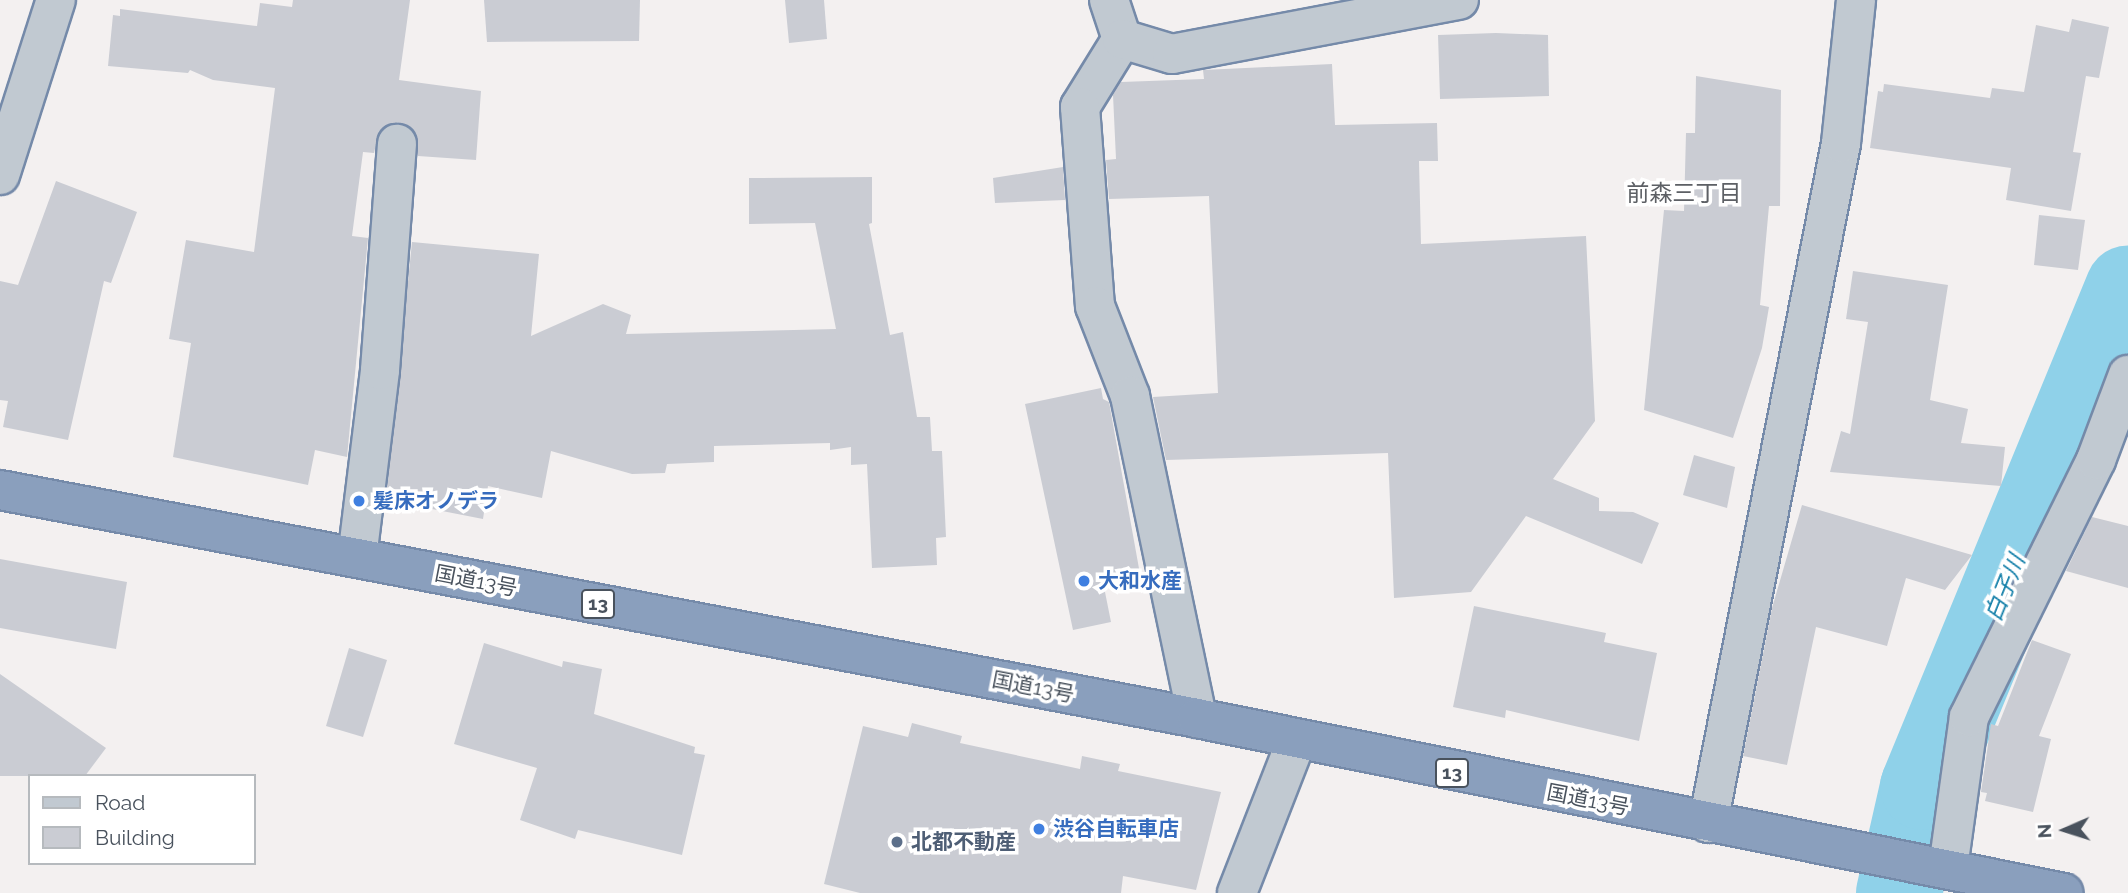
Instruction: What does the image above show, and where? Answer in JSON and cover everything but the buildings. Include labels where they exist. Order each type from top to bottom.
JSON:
[{"type":"highway","name":"国道13号","points":[[0,489],[1197,718],[1296,741],[1856,853],[1948,868],[2063,893]]},
{"type":"street","points":[[0,175],[56,0]]},
{"type":"street","points":[[1109,0],[1122,39]]},
{"type":"street","points":[[1122,39],[1172,54],[1459,0]]},
{"type":"street","points":[[1708,823],[1841,143],[1856,0]]},
{"type":"street","points":[[1122,39],[1080,107],[1095,306],[1130,396],[1197,718]]},
{"type":"street","points":[[357,558],[380,370],[397,144]]},
{"type":"street","points":[[1948,868],[1969,717],[2096,460],[2128,375]]},
{"type":"street","points":[[1237,893],[1296,741]]},
{"type":"waterway","name":"白子川","points":[[1899,893],[1923,787],[2128,289]]},
{"type":"place","name":"髪床オノデラ","points":[[359,501]]},
{"type":"place","name":"大和水産","points":[[1084,581]]},
{"type":"place","name":"渋谷自転車店","points":[[1039,829]]},
{"type":"place","name":"北都不動産","points":[[897,842]]},
{"type":"district","name":"前森三丁目","points":[[1684,193]]}]
